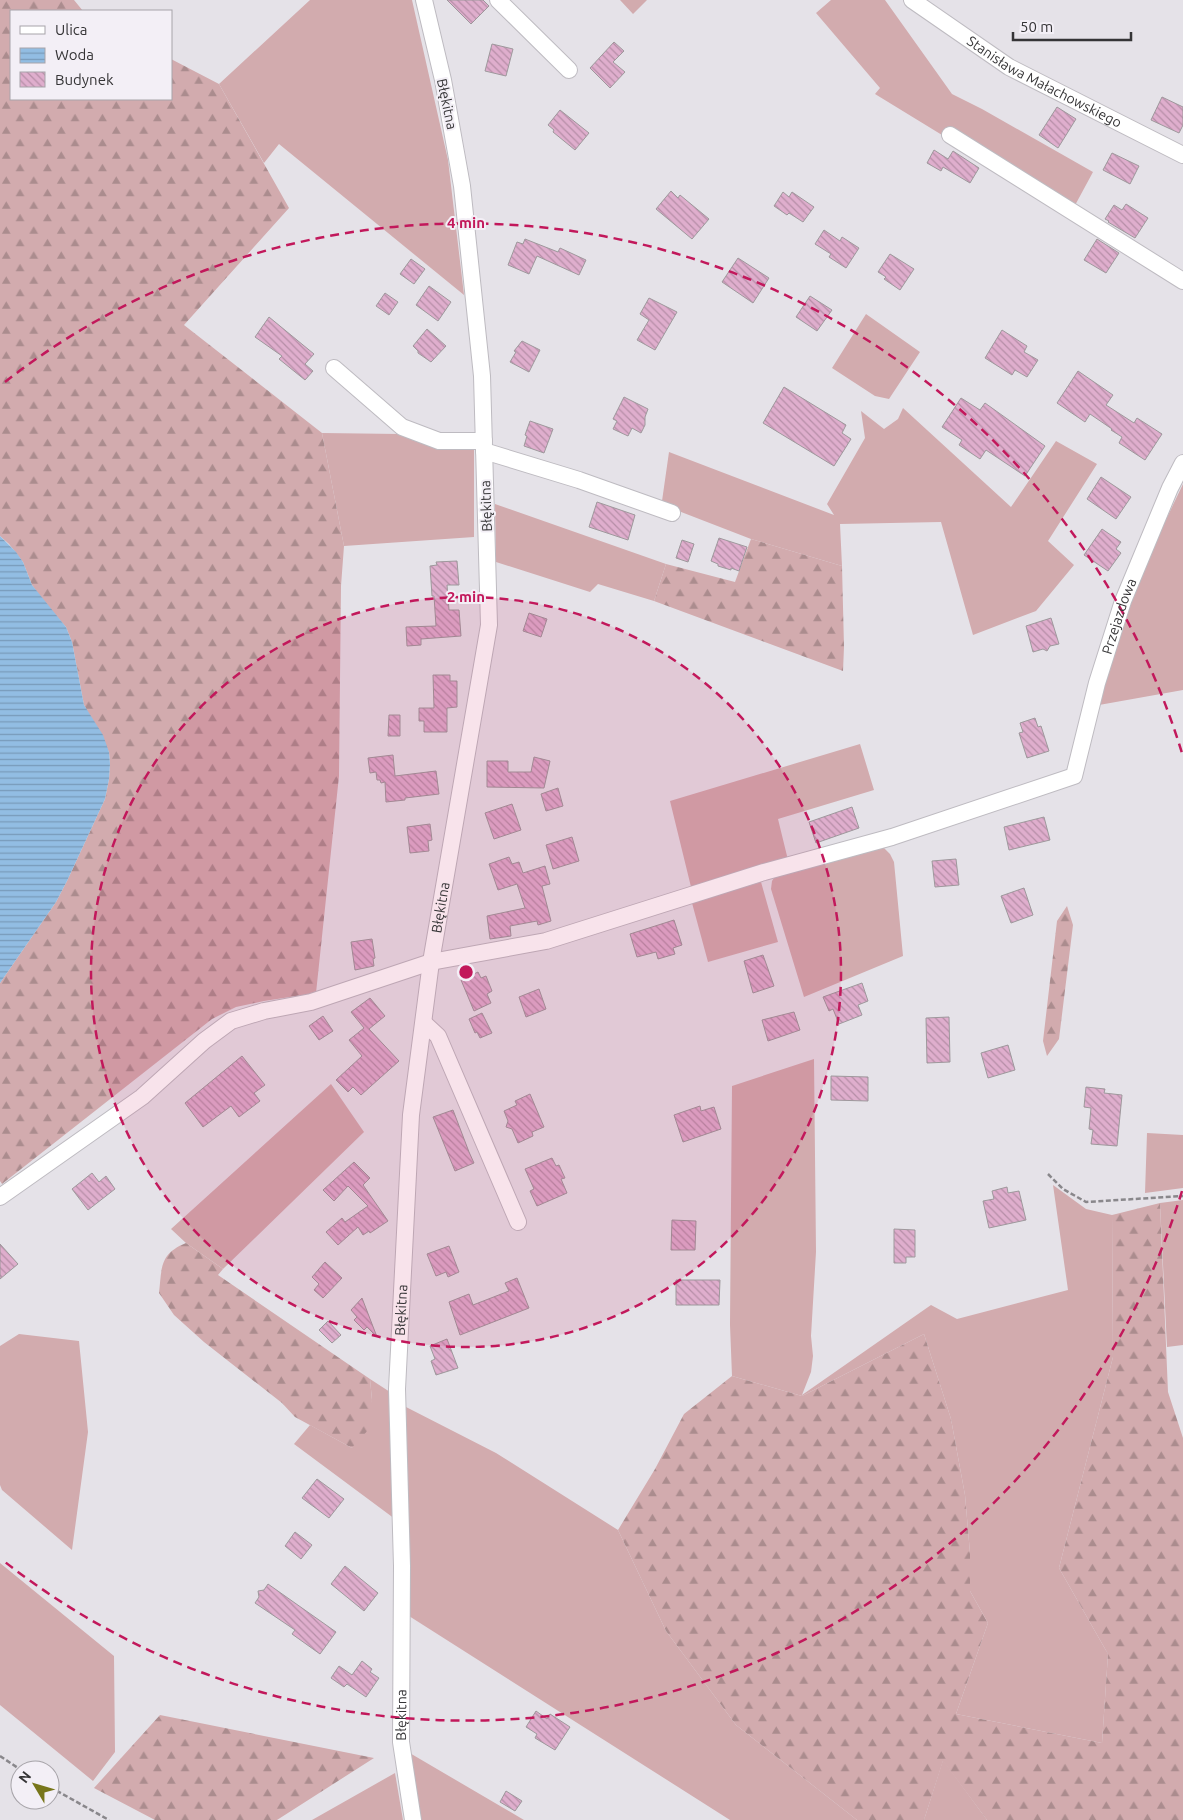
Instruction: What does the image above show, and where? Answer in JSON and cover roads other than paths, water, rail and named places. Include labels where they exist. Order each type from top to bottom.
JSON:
[{"type":"street","name":"Błękitna","points":[[413,1820],[401,1742],[402,1566],[397,1389],[411,1115],[431,962],[489,625],[482,376],[462,186],[443,80],[424,0]]},
{"type":"street","points":[[498,0],[569,70]]},
{"type":"street","name":"Stanisława Małachowskiego","points":[[912,0],[1009,67],[1183,155]]},
{"type":"street","points":[[950,135],[1183,281]]},
{"type":"street","points":[[334,368],[402,427],[439,441],[484,446],[672,513]]},
{"type":"street","name":"Przejazdowa","points":[[431,962],[546,941],[764,872],[892,837],[1074,776],[1098,683],[1123,601],[1170,488],[1183,463]]},
{"type":"street","points":[[0,1197],[142,1097],[204,1041],[231,1021],[264,1011],[311,1002],[431,962]]},
{"type":"street","points":[[424,1023],[438,1036],[518,1222]]},
{"type":"water","points":[[0,536],[16,552],[23,562],[32,585],[66,627],[72,642],[84,705],[103,735],[109,752],[110,764],[105,799],[67,881],[56,902],[0,983]]}]
